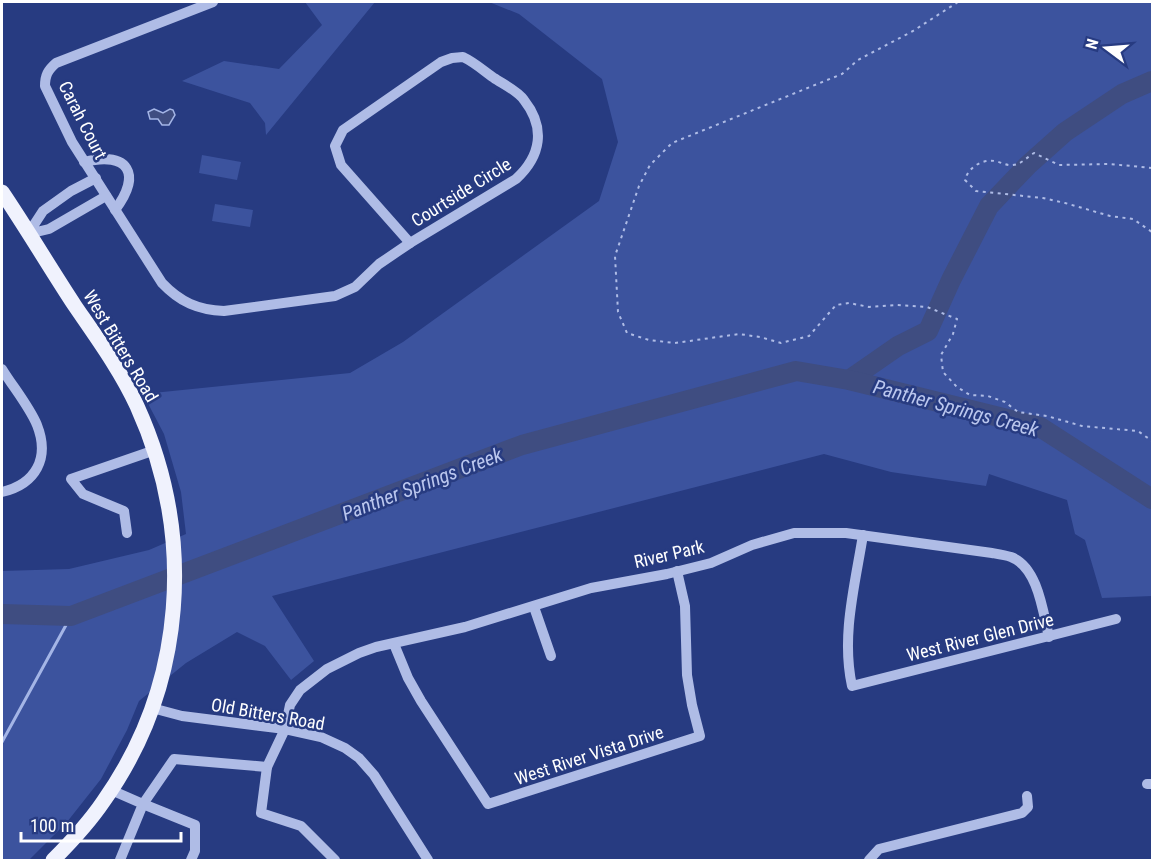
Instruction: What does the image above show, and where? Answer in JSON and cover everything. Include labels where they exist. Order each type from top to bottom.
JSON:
[{"type":"main road","name":"West Bitters Road","points":[[2,192],[118,372],[136,404],[163,477],[173,532],[175,558],[175,599],[170,639],[152,708],[134,750],[111,790],[78,834],[53,861]]},
{"type":"street","name":"Carah Court","points":[[96,178],[72,142],[45,86],[45,76],[49,69],[56,63],[213,2]]},
{"type":"street","name":"Courtside Circle","points":[[96,178],[162,283],[186,303],[208,310],[224,311],[335,296],[355,286],[379,264],[410,243],[516,178],[528,168],[535,155],[539,140],[537,125],[524,99],[462,57],[441,62],[343,130],[335,146],[340,165],[410,243]]},
{"type":"street","points":[[84,162],[100,158],[113,159],[123,164],[128,170],[129,183],[125,196],[115,210]]},
{"type":"street","points":[[28,234],[43,210],[96,178]]},
{"type":"street","points":[[28,234],[49,229],[106,196]]},
{"type":"street","points":[[2,369],[36,423],[42,451],[39,465],[30,478],[15,489],[2,492]]},
{"type":"street","points":[[127,533],[124,511],[83,494],[71,479],[154,450]]},
{"type":"street","name":"River Park","points":[[335,861],[301,826],[261,813],[267,767],[285,729],[290,705],[300,690],[327,669],[359,653],[454,630],[600,586],[711,563],[752,545],[794,532],[821,531],[1013,557],[1030,573],[1037,587],[1049,636]]},
{"type":"street","name":"West River Glen Drive","points":[[863,535],[847,641],[848,669],[852,686],[1116,619]]},
{"type":"street","name":"West River Vista Drive","points":[[394,644],[408,678],[421,701],[488,804],[700,736],[687,675],[684,606],[677,571]]},
{"type":"street","points":[[534,607],[551,656]]},
{"type":"street","name":"Old Bitters Road","points":[[152,708],[182,716],[285,729],[321,737],[345,748],[358,758],[374,776],[428,861]]},
{"type":"street","points":[[120,861],[143,804],[174,759],[267,767]]},
{"type":"street","points":[[111,790],[195,825],[195,851],[191,861]]},
{"type":"street","points":[[869,861],[879,849],[1022,813],[1028,807],[1027,796]]},
{"type":"path","points":[[958,2],[914,31],[858,60],[842,74],[672,143],[650,165],[639,186],[615,256],[618,312],[627,333],[649,340],[675,343],[739,334],[760,336],[781,343],[809,336],[836,305],[849,303],[869,307],[896,305],[930,308],[957,319],[953,334],[941,355],[943,372],[957,387],[970,395],[988,396],[1005,402],[1018,412],[1047,416],[1082,426],[1138,431],[1152,441]]},
{"type":"path","points":[[1152,168],[1110,164],[1056,164],[1034,153],[1014,165],[1005,165],[995,161],[972,168],[967,172],[965,180],[976,191],[1043,198],[1110,216],[1133,219],[1152,231]]},
{"type":"shaded area","points":[[305,2],[375,2],[266,135],[265,123],[250,103],[182,81],[224,61],[279,69],[322,25]]},
{"type":"shaded area","points":[[489,2],[1152,2],[1152,596],[1102,598],[1085,540],[1075,534],[1067,500],[989,474],[986,486],[891,472],[824,454],[272,596],[314,661],[291,680],[265,646],[237,632],[186,663],[139,701],[127,730],[101,779],[67,822],[29,860],[2,860],[2,571],[69,569],[149,550],[186,534],[181,492],[164,434],[143,394],[350,373],[403,342],[599,201],[618,142],[602,79],[519,14]]},
{"type":"shaded area","points":[[154,109],[163,113],[170,109],[173,110],[175,115],[169,125],[162,125],[158,119],[150,119],[148,112]]},
{"type":"shaded area","points":[[202,155],[241,162],[237,180],[199,173]]},
{"type":"shaded area","points":[[215,204],[253,210],[250,227],[212,221]]},
{"type":"waterway","name":"Panther Springs Creek","points":[[849,380],[898,346],[928,331],[989,206],[1028,165],[1065,132],[1122,94],[1152,81]]},
{"type":"waterway","name":"Panther Springs Creek","points":[[2,614],[71,616],[522,445],[796,371],[849,380],[1040,427],[1152,499]]},
{"type":"waterway","points":[[2,742],[71,616]]}]
